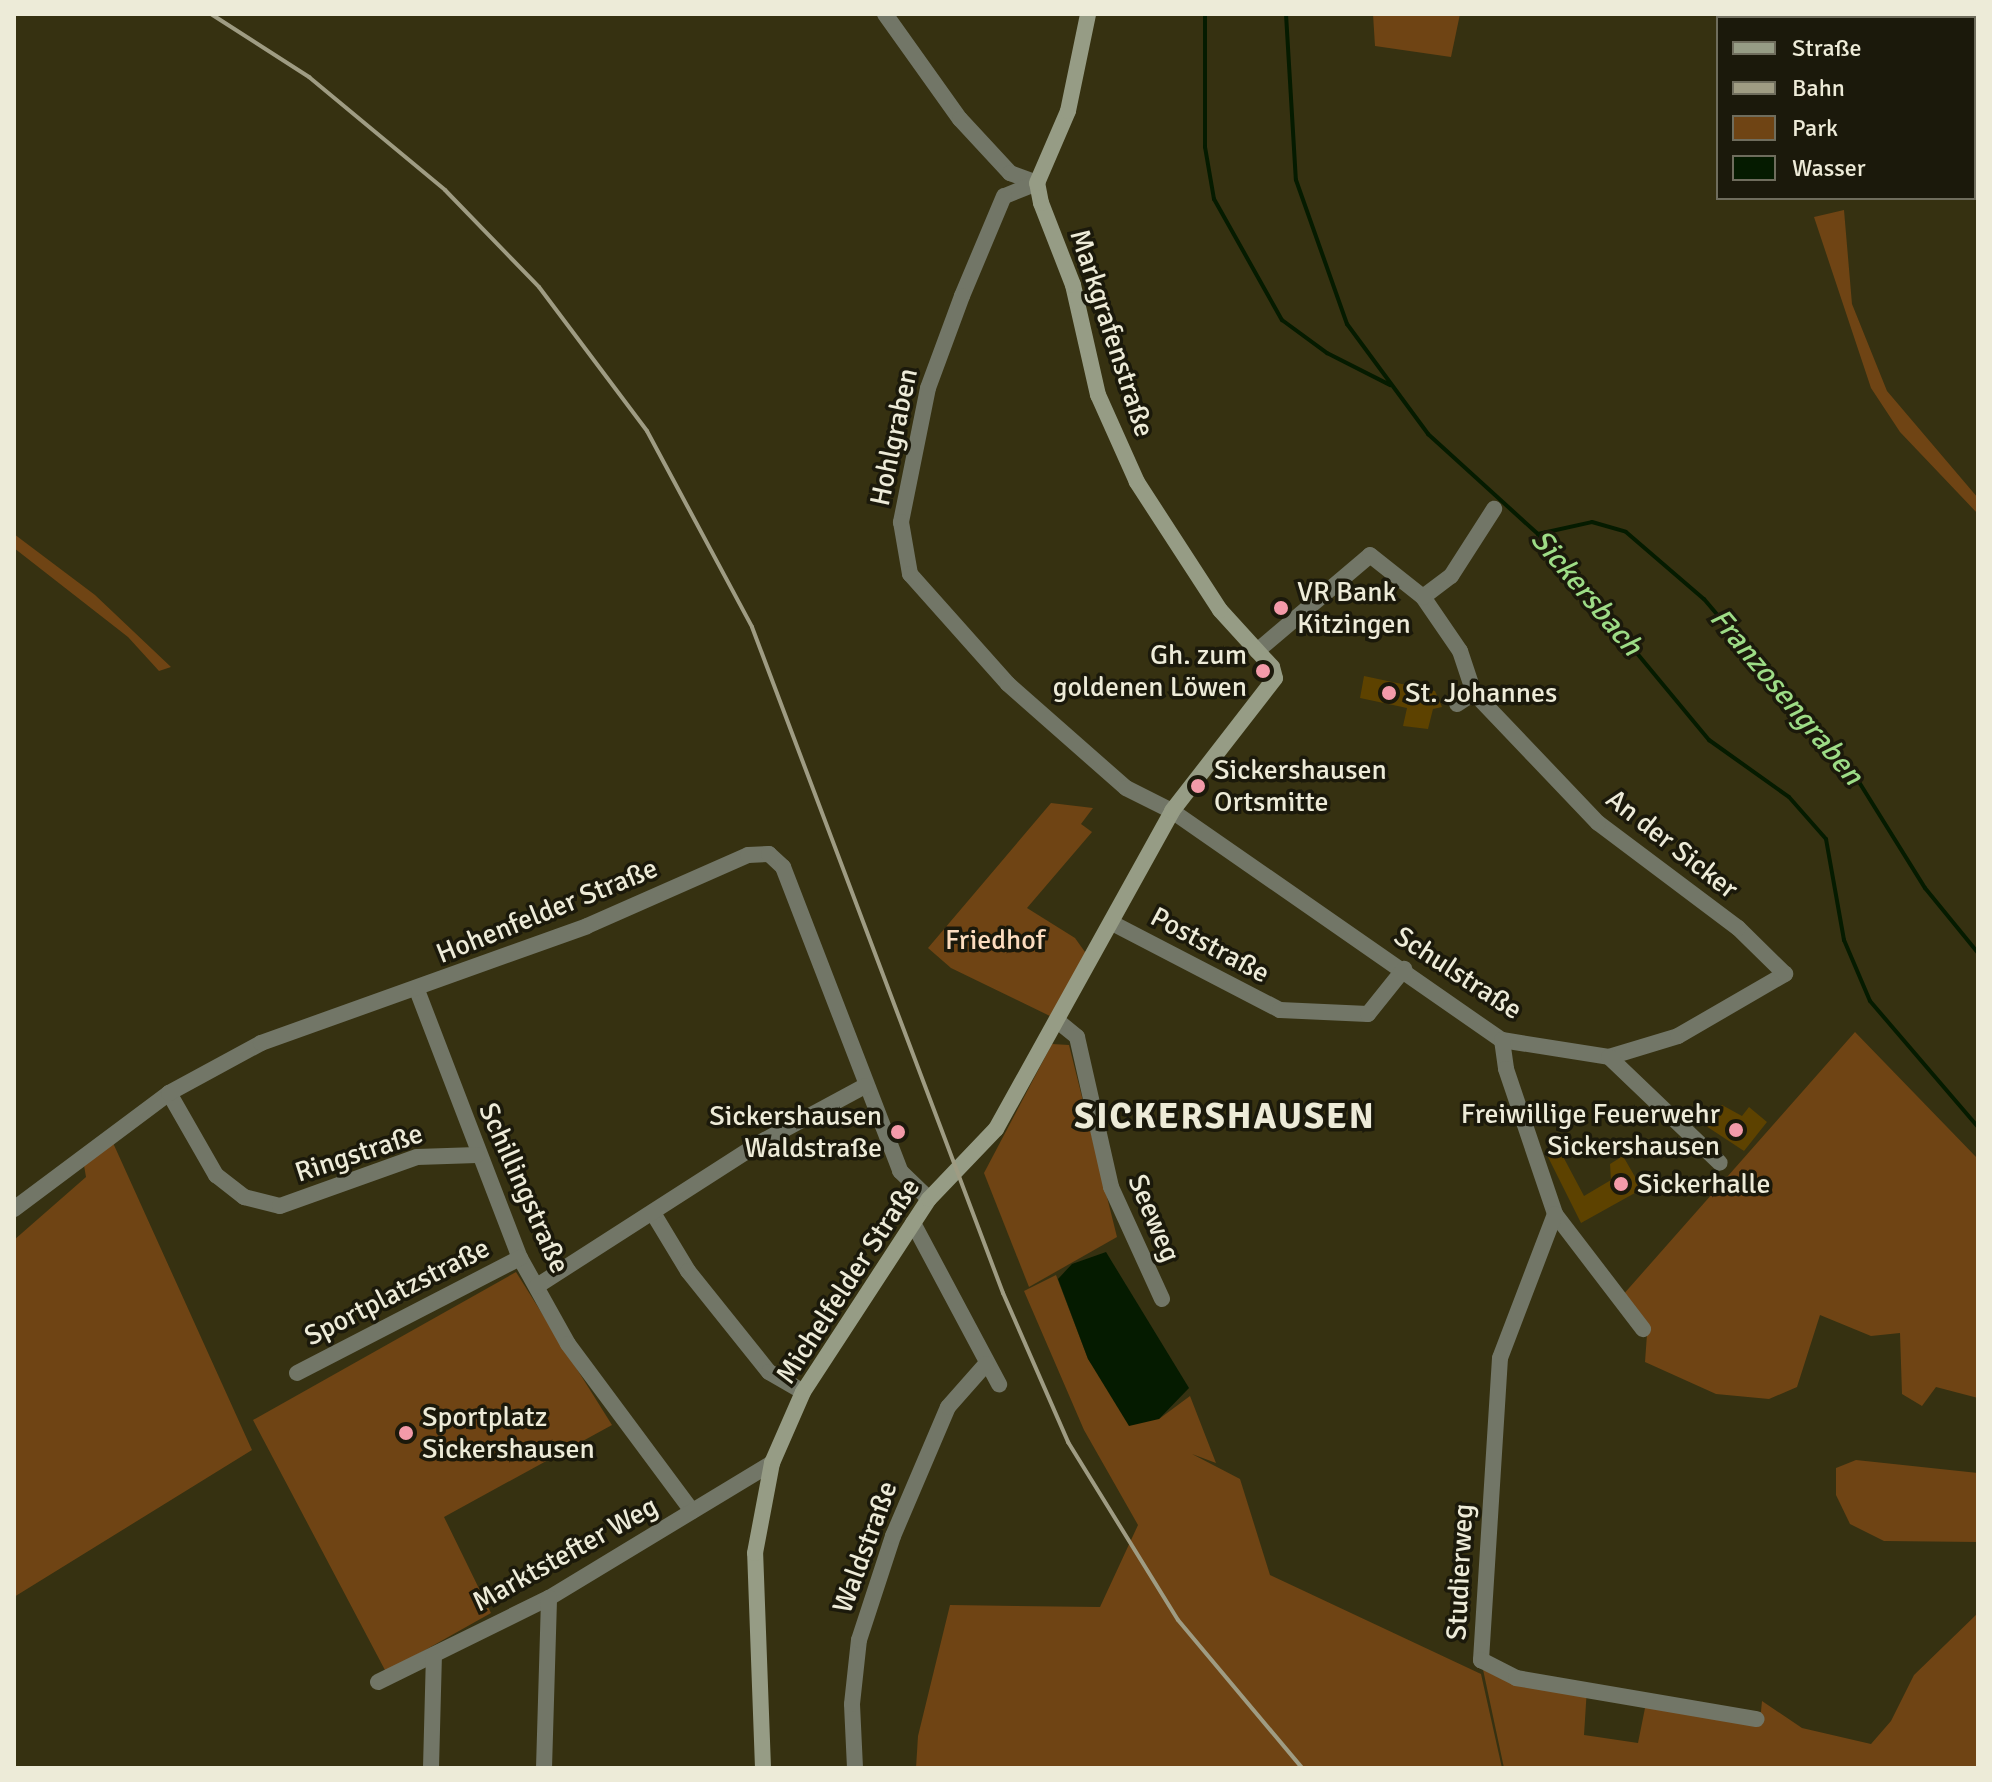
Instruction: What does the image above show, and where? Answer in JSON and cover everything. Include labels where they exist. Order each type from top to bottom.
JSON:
[{"type":"street","points":[[885,14],[960,119],[1010,173],[1037,183],[1068,111],[1088,14]]},
{"type":"street","name":"Markgrafenstraße","points":[[1037,183],[1116,438],[1187,562],[1275,678]]},
{"type":"street","name":"Hohlgraben","points":[[1037,183],[1004,196],[928,388],[901,522],[910,574],[1008,684],[1126,788],[1172,811]]},
{"type":"street","points":[[1423,597],[1451,576],[1494,509]]},
{"type":"street","name":"An der Sicker","points":[[1257,651],[1370,555],[1423,597],[1460,651],[1474,693],[1598,823],[1738,928],[1785,974]]},
{"type":"street","name":"Michelfelder Straße","points":[[763,1768],[755,1553],[772,1463],[803,1392],[929,1199],[996,1129],[1060,1023],[1172,811],[1275,678]]},
{"type":"street","points":[[1457,704],[1474,693]]},
{"type":"street","name":"Schulstraße","points":[[1172,811],[1404,969],[1502,1040],[1609,1057],[1678,1036],[1785,974]]},
{"type":"street","name":"Hohenfelder Straße","points":[[14,1209],[169,1093],[261,1043],[417,990],[587,926],[748,855],[769,854],[783,867],[900,1171],[929,1199]]},
{"type":"street","name":"Poststraße","points":[[1114,924],[1280,1010],[1368,1014],[1404,969]]},
{"type":"street","name":"Schillingstraße","points":[[417,990],[477,1155],[520,1258],[568,1344],[692,1511]]},
{"type":"street","name":"Seeweg","points":[[1060,1023],[1077,1037],[1111,1187],[1162,1299]]},
{"type":"street","points":[[1502,1040],[1509,1078],[1555,1214],[1643,1329]]},
{"type":"street","points":[[1609,1057],[1720,1163]]},
{"type":"street","points":[[537,1286],[761,1142],[865,1086]]},
{"type":"street","name":"Ringstraße","points":[[169,1093],[216,1175],[244,1197],[280,1206],[417,1157],[477,1155]]},
{"type":"street","points":[[653,1213],[688,1271],[769,1372],[803,1392]]},
{"type":"street","name":"Studierweg","points":[[1555,1214],[1500,1358],[1481,1660],[1516,1678],[1757,1719]]},
{"type":"street","points":[[913,1223],[999,1384]]},
{"type":"street","name":"Sportplatzstraße","points":[[297,1373],[520,1258]]},
{"type":"street","name":"Waldstraße","points":[[855,1768],[852,1704],[859,1640],[888,1551],[948,1407],[986,1364]]},
{"type":"street","name":"Marktstefter Weg","points":[[378,1682],[549,1598],[772,1463]]},
{"type":"street","points":[[544,1768],[549,1598]]},
{"type":"street","points":[[431,1768],[434,1655]]},
{"type":"green space","points":[[1373,14],[1460,14],[1451,57],[1375,46]]},
{"type":"green space","points":[[1844,210],[1852,304],[1887,391],[1978,498],[1978,514],[1900,432],[1871,388],[1814,217]]},
{"type":"green space","points":[[14,534],[95,595],[171,667],[159,671],[128,637],[14,548]]},
{"type":"green space","name":"Friedhof","points":[[1051,803],[1093,808],[1081,824],[1092,832],[1027,908],[1075,938],[1090,959],[1052,1017],[951,968],[928,948]]},
{"type":"green space","points":[[1855,1032],[1978,1159],[1978,1398],[1936,1387],[1922,1406],[1902,1394],[1900,1333],[1871,1336],[1820,1315],[1797,1387],[1769,1399],[1716,1394],[1645,1362],[1647,1334],[1622,1296]]},
{"type":"green space","points":[[1052,1044],[1069,1045],[1117,1237],[1029,1287],[984,1173]]},
{"type":"green space","points":[[109,1134],[252,1450],[14,1597],[14,1240],[86,1177],[82,1154]]},
{"type":"green space","points":[[516,1272],[612,1425],[444,1517],[491,1613],[386,1672],[253,1420]]},
{"type":"green space","points":[[1056,1275],[1088,1359],[1106,1384],[1159,1419],[1190,1396],[1216,1463],[1192,1454],[1240,1479],[1270,1575],[1481,1674],[1502,1768],[916,1768],[918,1736],[950,1605],[1100,1607],[1138,1525],[1084,1430],[1024,1291]]},
{"type":"green space","points":[[1856,1460],[1978,1473],[1978,1542],[1884,1541],[1850,1524],[1836,1495],[1836,1468]]},
{"type":"green space","points":[[1978,1613],[1978,1768],[1504,1768],[1481,1660],[1516,1678],[1587,1688],[1584,1735],[1638,1743],[1646,1703],[1760,1721],[1762,1701],[1802,1728],[1871,1744],[1891,1721],[1914,1675]]},
{"type":"water","points":[[1106,1252],[1189,1388],[1159,1419],[1129,1426],[1088,1359],[1058,1279],[1072,1264]]},
{"type":"building","points":[[1364,676],[1435,691],[1442,707],[1433,709],[1428,729],[1403,726],[1407,708],[1360,698]]},
{"type":"building","name":"Freiwillige Feuerwehr Sickershausen","points":[[1722,1105],[1742,1116],[1749,1107],[1767,1122],[1744,1151],[1706,1126]]},
{"type":"building","name":"Sickerhalle","points":[[1558,1147],[1584,1196],[1611,1180],[1610,1164],[1623,1156],[1642,1189],[1581,1223],[1546,1153]]},
{"type":"waterway","points":[[1205,14],[1205,147],[1214,199],[1282,320],[1327,353],[1390,385]]},
{"type":"waterway","name":"Sickersbach","points":[[1286,14],[1296,180],[1347,324],[1428,434],[1538,534],[1709,740],[1789,797],[1826,839],[1844,940],[1870,1001],[1978,1127]]},
{"type":"waterway","name":"Franzosengraben","points":[[1538,534],[1592,522],[1626,532],[1704,599],[1859,782],[1925,888],[1978,953]]},
{"type":"railway","points":[[211,14],[309,77],[445,190],[539,287],[647,431],[752,627],[1003,1293],[1068,1442],[1178,1620],[1302,1768]]},
{"type":"place","name":"VR Bank Kitzingen","points":[[1281,608]]},
{"type":"place","name":"Gh. zum goldenen Löwen","points":[[1263,671]]},
{"type":"place","name":"St. Johannes","points":[[1389,693]]},
{"type":"place","name":"Sickershausen Ortsmitte","points":[[1198,786]]},
{"type":"place","name":"Freiwillige Feuerwehr Sickershausen","points":[[1736,1130]]},
{"type":"place","name":"Sickershausen Waldstraße","points":[[898,1132]]},
{"type":"place","name":"Sickerhalle","points":[[1621,1184]]},
{"type":"place","name":"Sportplatz Sickershausen","points":[[406,1433]]},
{"type":"district","name":"SICKERSHAUSEN","points":[[1225,1117]]}]
